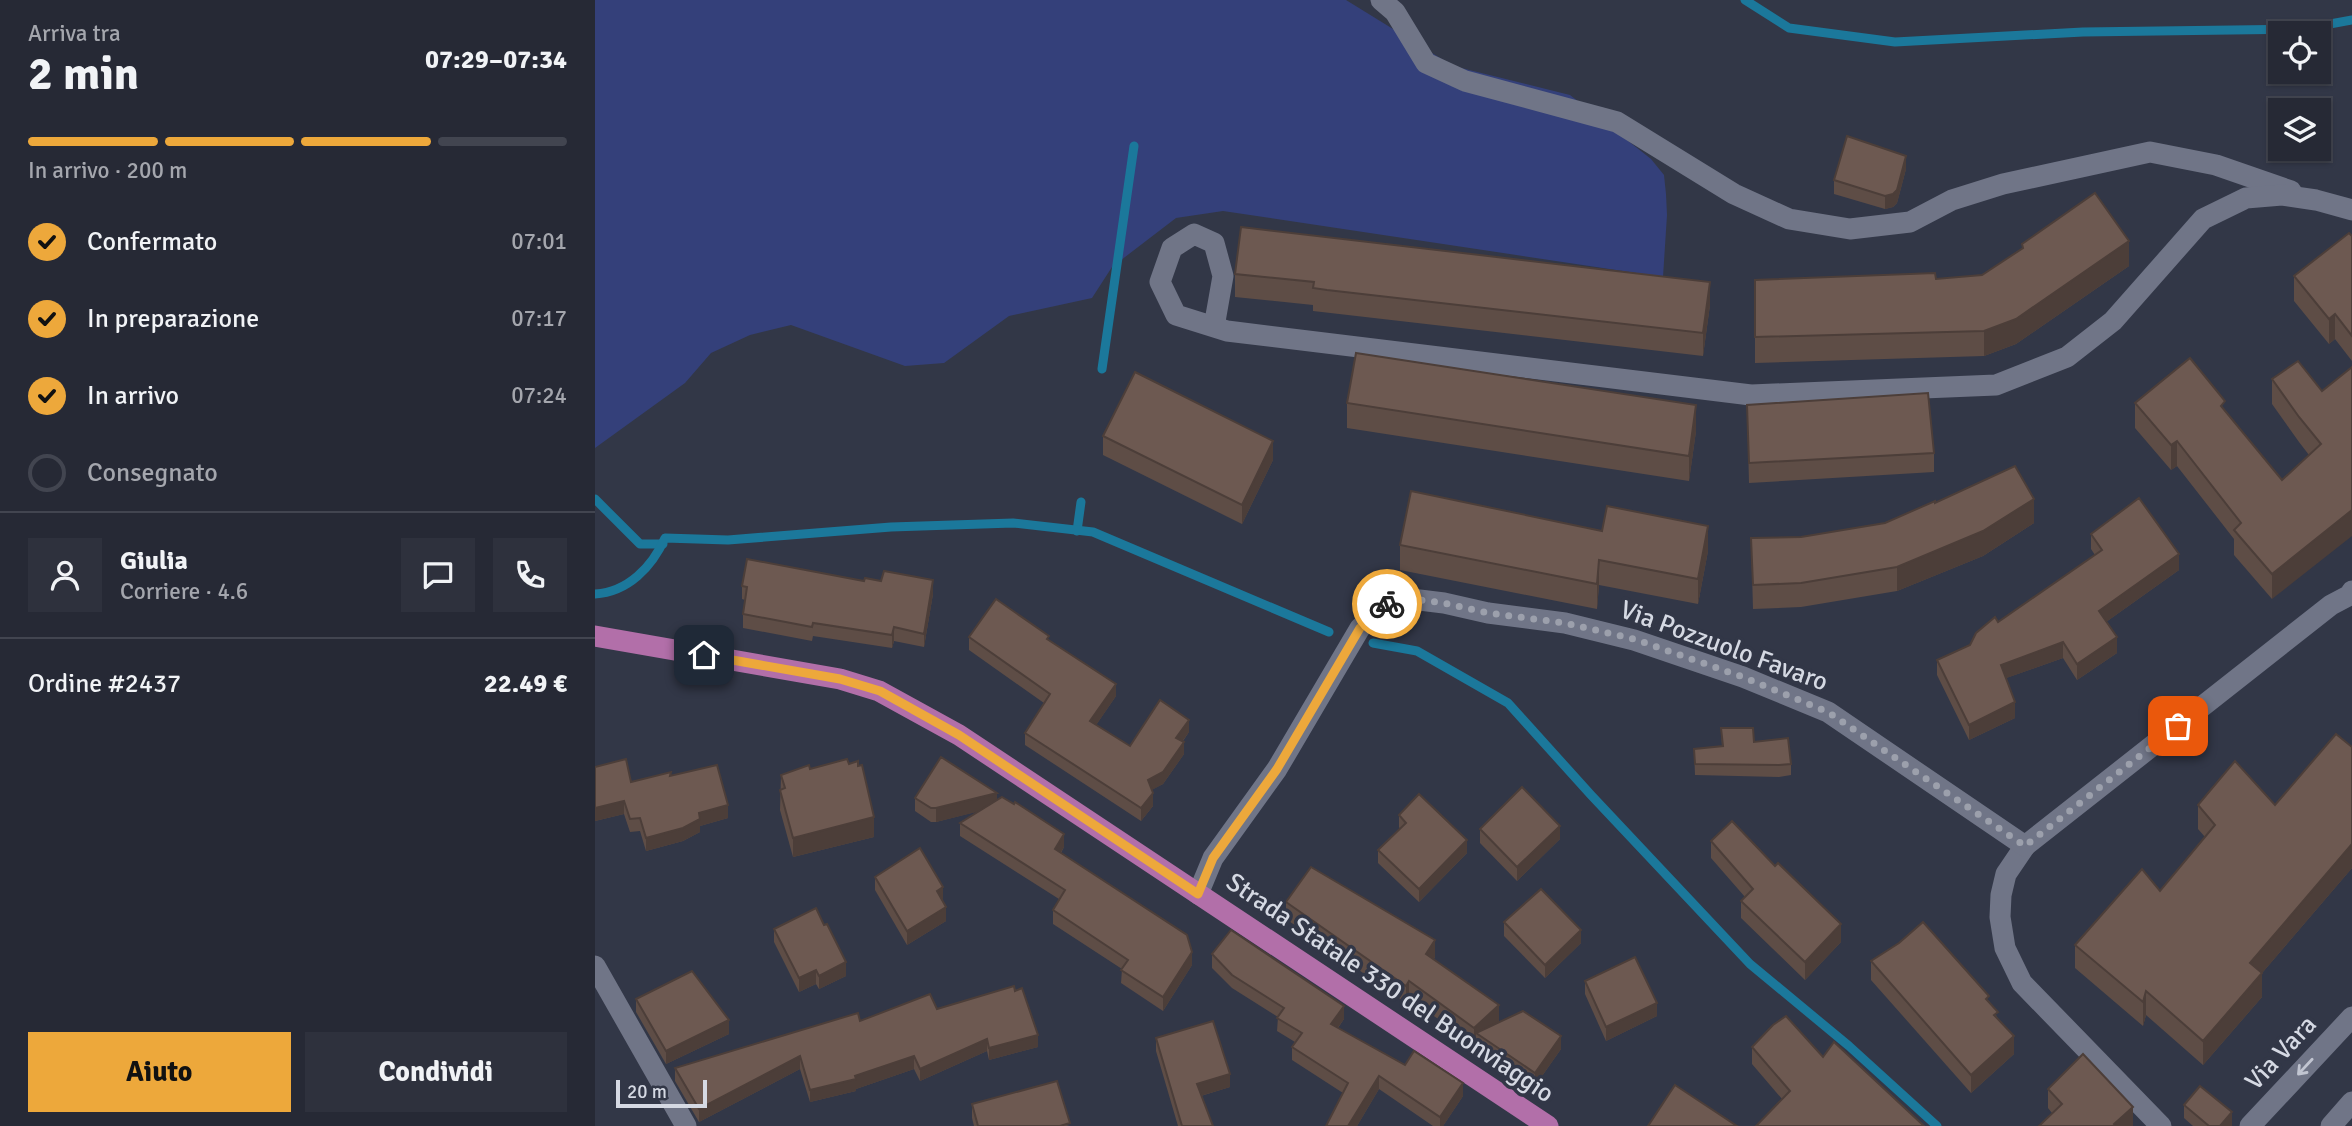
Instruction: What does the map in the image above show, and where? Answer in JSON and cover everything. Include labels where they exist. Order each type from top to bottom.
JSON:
[{"type":"main road","name":"Strada Statale 330 del Buonviaggio","points":[[595,636],[840,679],[880,691],[959,735],[1548,1126]]},
{"type":"street","points":[[1381,0],[1395,12],[1426,63],[1465,82],[1617,122],[1734,194],[1789,219],[1850,229],[1910,222],[1952,200],[2003,184],[2150,152],[2216,165],[2352,210]]},
{"type":"street","points":[[1214,327],[1240,333],[1751,396],[1996,385],[2067,357],[2113,321],[2203,219],[2246,198],[2282,195],[2316,200]]},
{"type":"street","points":[[2161,1126],[2022,983],[2005,948],[2000,917],[2006,874],[2025,846],[2352,591]]},
{"type":"street","name":"Via Pozzuolo Favaro","points":[[1198,894],[1213,858],[1277,769],[1360,628],[1395,597],[1576,626],[1634,639],[1743,677],[1828,712],[2025,846]]},
{"type":"street","points":[[595,966],[686,1126]]},
{"type":"street","name":"Via Vara","points":[[2250,1126],[2352,1017]]},
{"type":"street","points":[[2331,1126],[2352,1102]]},
{"type":"shaded area","points":[[595,0],[1346,0],[1453,66],[1570,95],[1651,159],[1664,175],[1666,194],[1663,277],[1223,211],[1176,218],[1112,267],[1092,298],[1009,316],[944,363],[905,366],[791,325],[750,335],[711,353],[685,383],[595,448]]},
{"type":"building","points":[[1847,136],[1906,156],[1897,190],[1893,194],[1885,196],[1834,180]]},
{"type":"building","points":[[2095,193],[2129,241],[2016,319],[1984,331],[1755,337],[1755,280],[1935,273],[1936,279],[1982,275],[2023,248],[2022,244]]},
{"type":"building","points":[[1241,227],[1710,282],[1703,333],[1327,290],[1313,288],[1314,282],[1235,274]]},
{"type":"building","points":[[2349,233],[2352,236],[2352,336],[2335,314],[2329,319],[2294,276]]},
{"type":"building","points":[[1356,353],[1696,405],[1689,456],[1347,403]]},
{"type":"building","points":[[2190,358],[2225,401],[2221,406],[2282,480],[2321,444],[2272,379],[2298,361],[2322,391],[2352,367],[2352,510],[2272,574],[2234,530],[2241,523],[2177,441],[2171,445],[2135,403]]},
{"type":"building","points":[[1135,372],[1273,441],[1242,505],[1103,436]]},
{"type":"building","points":[[1928,393],[1934,453],[1749,463],[1747,405]]},
{"type":"building","points":[[2015,466],[2034,499],[1983,531],[1897,567],[1801,583],[1753,585],[1751,538],[1801,537],[1885,523]]},
{"type":"building","points":[[1411,491],[1602,531],[1607,506],[1708,526],[1698,579],[1599,560],[1597,584],[1400,545]]},
{"type":"building","points":[[2139,498],[2179,554],[2099,611],[2117,637],[2077,664],[2063,642],[2001,665],[2015,702],[1969,725],[1937,660],[1970,645],[1976,633],[1995,617],[1998,622],[2102,550],[2091,534]]},
{"type":"building","points":[[747,559],[864,581],[865,578],[881,581],[884,571],[933,580],[924,634],[894,627],[892,635],[813,623],[812,627],[743,614],[747,587],[742,586]]},
{"type":"building","points":[[996,599],[1049,636],[1047,639],[1116,684],[1090,721],[1130,746],[1160,700],[1189,720],[1176,738],[1184,742],[1163,772],[1148,780],[1153,793],[1141,808],[1025,733],[1050,694],[969,637]]},
{"type":"building","points":[[1721,728],[1753,728],[1754,742],[1788,738],[1791,764],[1695,764],[1694,749],[1723,746]]},
{"type":"building","points":[[2336,734],[2352,747],[2352,844],[2250,963],[2262,973],[2203,1041],[2146,991],[2143,1002],[2075,945],[2142,869],[2160,891],[2215,825],[2198,805],[2235,761],[2275,805]]},
{"type":"building","points":[[941,757],[997,793],[936,808],[931,808],[915,798]]},
{"type":"building","points":[[626,759],[631,782],[717,765],[728,805],[699,813],[700,819],[683,828],[646,838],[640,818],[630,819],[624,801],[595,808],[595,767]]},
{"type":"building","points":[[847,759],[849,764],[858,761],[858,766],[862,765],[874,817],[793,838],[780,790],[785,788],[781,775],[809,765],[810,769]]},
{"type":"building","points":[[1522,787],[1560,826],[1517,867],[1480,829]]},
{"type":"building","points":[[1419,794],[1467,840],[1419,889],[1378,850],[1406,823],[1399,815]]},
{"type":"building","points":[[1002,797],[1014,804],[1015,802],[1064,834],[1055,849],[1187,935],[1192,952],[1163,997],[1121,970],[1128,960],[1053,910],[1065,890],[960,823]]},
{"type":"building","points":[[1732,821],[1775,866],[1778,863],[1841,924],[1805,962],[1741,901],[1753,889],[1711,841]]},
{"type":"building","points":[[920,848],[943,887],[937,891],[946,907],[907,931],[875,877]]},
{"type":"building","points":[[1311,867],[1435,940],[1426,954],[1499,1005],[1474,1028],[1409,981],[1406,986],[1286,902]]},
{"type":"building","points":[[1541,889],[1581,930],[1545,965],[1504,922]]},
{"type":"building","points":[[816,908],[846,962],[819,976],[816,970],[799,978],[774,929]]},
{"type":"building","points":[[1923,922],[1989,996],[1986,999],[1998,1012],[1994,1015],[2014,1036],[1971,1075],[1871,961],[1899,943]]},
{"type":"building","points":[[1231,930],[1344,1006],[1331,1024],[1405,1065],[1414,1051],[1463,1083],[1440,1117],[1379,1076],[1348,1126],[1326,1126],[1348,1083],[1292,1047],[1302,1033],[1277,1018],[1284,1008],[1232,975],[1212,954]]},
{"type":"building","points":[[1635,957],[1657,1003],[1606,1027],[1585,981]]},
{"type":"building","points":[[692,971],[729,1020],[666,1051],[636,999]]},
{"type":"building","points":[[1014,986],[1015,991],[1022,988],[1038,1035],[989,1048],[987,1039],[920,1069],[914,1056],[855,1076],[856,1079],[810,1090],[800,1056],[699,1109],[675,1068],[858,1013],[860,1021],[930,994],[937,1009]]},
{"type":"building","points":[[1523,1011],[1561,1036],[1535,1073],[1476,1033]]},
{"type":"building","points":[[1786,1016],[1823,1057],[1834,1042],[1924,1126],[1756,1126],[1790,1091],[1752,1047],[1773,1025]]},
{"type":"building","points":[[1213,1021],[1230,1074],[1197,1084],[1213,1126],[1182,1126],[1156,1038]]},
{"type":"building","points":[[2083,1054],[2133,1107],[2114,1124],[2116,1126],[2039,1126],[2062,1104],[2048,1089]]},
{"type":"building","points":[[1057,1081],[1070,1123],[1060,1126],[978,1126],[972,1104]]},
{"type":"building","points":[[1675,1085],[1737,1126],[1648,1126]]},
{"type":"building","points":[[2200,1086],[2232,1112],[2220,1126],[2209,1126],[2184,1105]]},
{"type":"waterway","points":[[1745,0],[1789,28],[1895,42],[2083,32],[2303,29],[2352,20]]},
{"type":"waterway","points":[[1102,369],[1134,146]]},
{"type":"waterway","points":[[595,499],[640,544],[663,544]]},
{"type":"waterway","points":[[1077,531],[1081,502]]},
{"type":"waterway","points":[[595,594],[618,588],[637,576],[653,559],[665,538],[728,540],[891,527],[1013,523],[1093,532],[1329,632]]},
{"type":"waterway","points":[[1373,643],[1417,651],[1508,703],[1750,964],[1849,1046],[1937,1126]]},
{"type":"way so far","points":[[1387,604],[1395,597],[1565,623],[1634,639],[1743,677],[1828,712],[2025,846],[2178,726]]},
{"type":"route","points":[[704,655],[840,679],[880,691],[959,735],[1198,894],[1213,858],[1277,769],[1360,628],[1387,604]]}]
